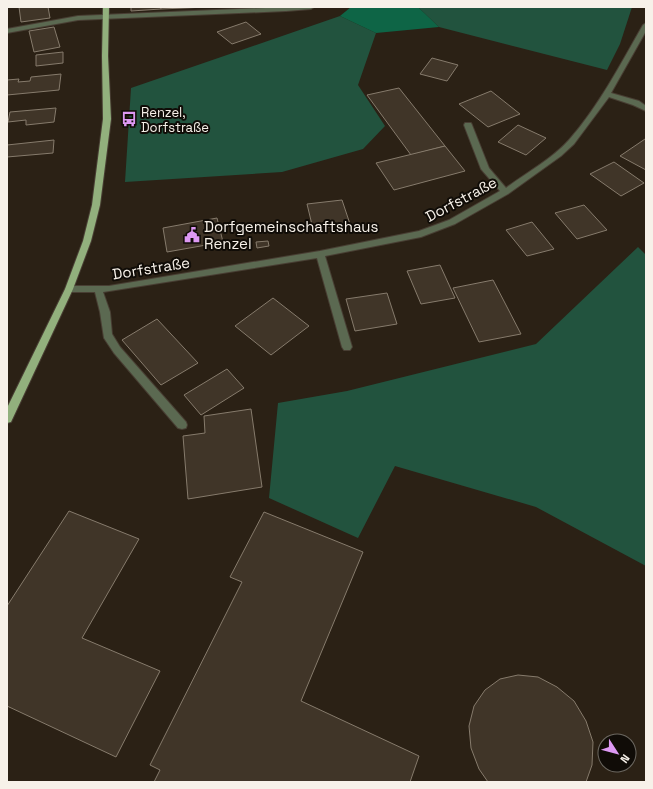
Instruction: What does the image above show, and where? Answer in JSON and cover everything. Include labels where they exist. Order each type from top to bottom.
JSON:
[{"type":"main road","points":[[7,419],[70,289],[87,241],[96,205],[107,119],[105,56],[106,7]]},
{"type":"street","points":[[7,31],[78,18],[311,7]]},
{"type":"street","name":"Dorfstraße","points":[[70,289],[98,290],[320,254],[421,234],[452,222],[505,192],[567,146],[607,94],[646,25]]},
{"type":"street","points":[[607,94],[646,109]]},
{"type":"street","points":[[468,125],[485,169],[505,192]]},
{"type":"street","points":[[320,254],[347,347]]},
{"type":"street","points":[[98,290],[105,312],[107,335],[117,350],[182,425]]},
{"type":"green space","points":[[351,7],[418,7],[439,27],[376,33],[340,16]]},
{"type":"green space","points":[[418,7],[632,7],[620,44],[607,70],[439,27]]},
{"type":"green space","points":[[340,16],[376,33],[358,85],[385,126],[363,149],[282,172],[125,182],[131,88]]},
{"type":"green space","points":[[638,247],[646,255],[646,566],[536,507],[395,466],[358,538],[269,498],[278,403],[347,391],[536,344]]},
{"type":"building","points":[[19,7],[48,7],[50,18],[21,22]]},
{"type":"building","points":[[131,7],[161,7],[161,9],[131,11]]},
{"type":"building","points":[[161,7],[207,7],[161,9]]},
{"type":"building","points":[[246,22],[261,34],[232,44],[217,32]]},
{"type":"building","points":[[54,27],[60,47],[34,52],[29,31]]},
{"type":"building","points":[[63,52],[63,63],[36,66],[36,55]]},
{"type":"building","points":[[432,58],[458,65],[447,81],[420,74]]},
{"type":"building","points":[[61,74],[59,90],[7,95],[7,80],[19,79],[18,82],[30,81],[31,77]]},
{"type":"building","points":[[399,88],[445,146],[411,155],[367,95]]},
{"type":"building","points":[[491,91],[520,114],[488,127],[459,104]]},
{"type":"building","points":[[56,108],[54,122],[26,125],[26,120],[8,122],[10,112]]},
{"type":"building","points":[[518,125],[546,138],[526,155],[498,142]]},
{"type":"building","points":[[646,139],[646,170],[620,156]]},
{"type":"building","points":[[54,140],[53,153],[7,157],[7,145]]},
{"type":"building","points":[[445,146],[465,171],[394,190],[376,163]]},
{"type":"building","points":[[614,162],[644,183],[621,196],[590,174]]},
{"type":"building","points":[[342,200],[350,224],[313,229],[307,204]]},
{"type":"building","points":[[584,205],[607,230],[577,239],[555,213]]},
{"type":"building","name":"Dorfgemeinschaftshaus Renzel","points":[[217,218],[223,242],[167,252],[163,228]]},
{"type":"building","points":[[532,222],[554,249],[527,256],[506,230]]},
{"type":"building","points":[[268,241],[269,246],[257,248],[256,242]]},
{"type":"building","points":[[440,265],[455,298],[421,304],[407,271]]},
{"type":"building","points":[[493,280],[521,334],[479,342],[453,288]]},
{"type":"building","points":[[387,293],[397,324],[355,331],[346,299]]},
{"type":"building","points":[[273,298],[309,326],[271,355],[235,326]]},
{"type":"building","points":[[157,319],[198,363],[161,385],[122,340]]},
{"type":"building","points":[[227,369],[244,388],[201,415],[184,395]]},
{"type":"building","points":[[251,409],[262,487],[188,499],[183,436],[205,433],[204,416]]},
{"type":"building","points":[[69,511],[139,539],[82,638],[160,671],[116,757],[7,706],[7,606]]},
{"type":"building","points":[[264,512],[363,552],[301,701],[419,756],[410,782],[154,782],[160,770],[150,765],[242,582],[230,577]]},
{"type":"building","points":[[518,675],[538,677],[557,687],[574,701],[586,721],[593,742],[592,765],[586,782],[488,782],[479,769],[471,748],[469,726],[474,706],[485,690],[500,679]]},
{"type":"place","name":"Renzel, Dorfstraße","points":[[129,119]]},
{"type":"place","name":"Dorfgemeinschaftshaus Renzel","points":[[192,235]]}]
